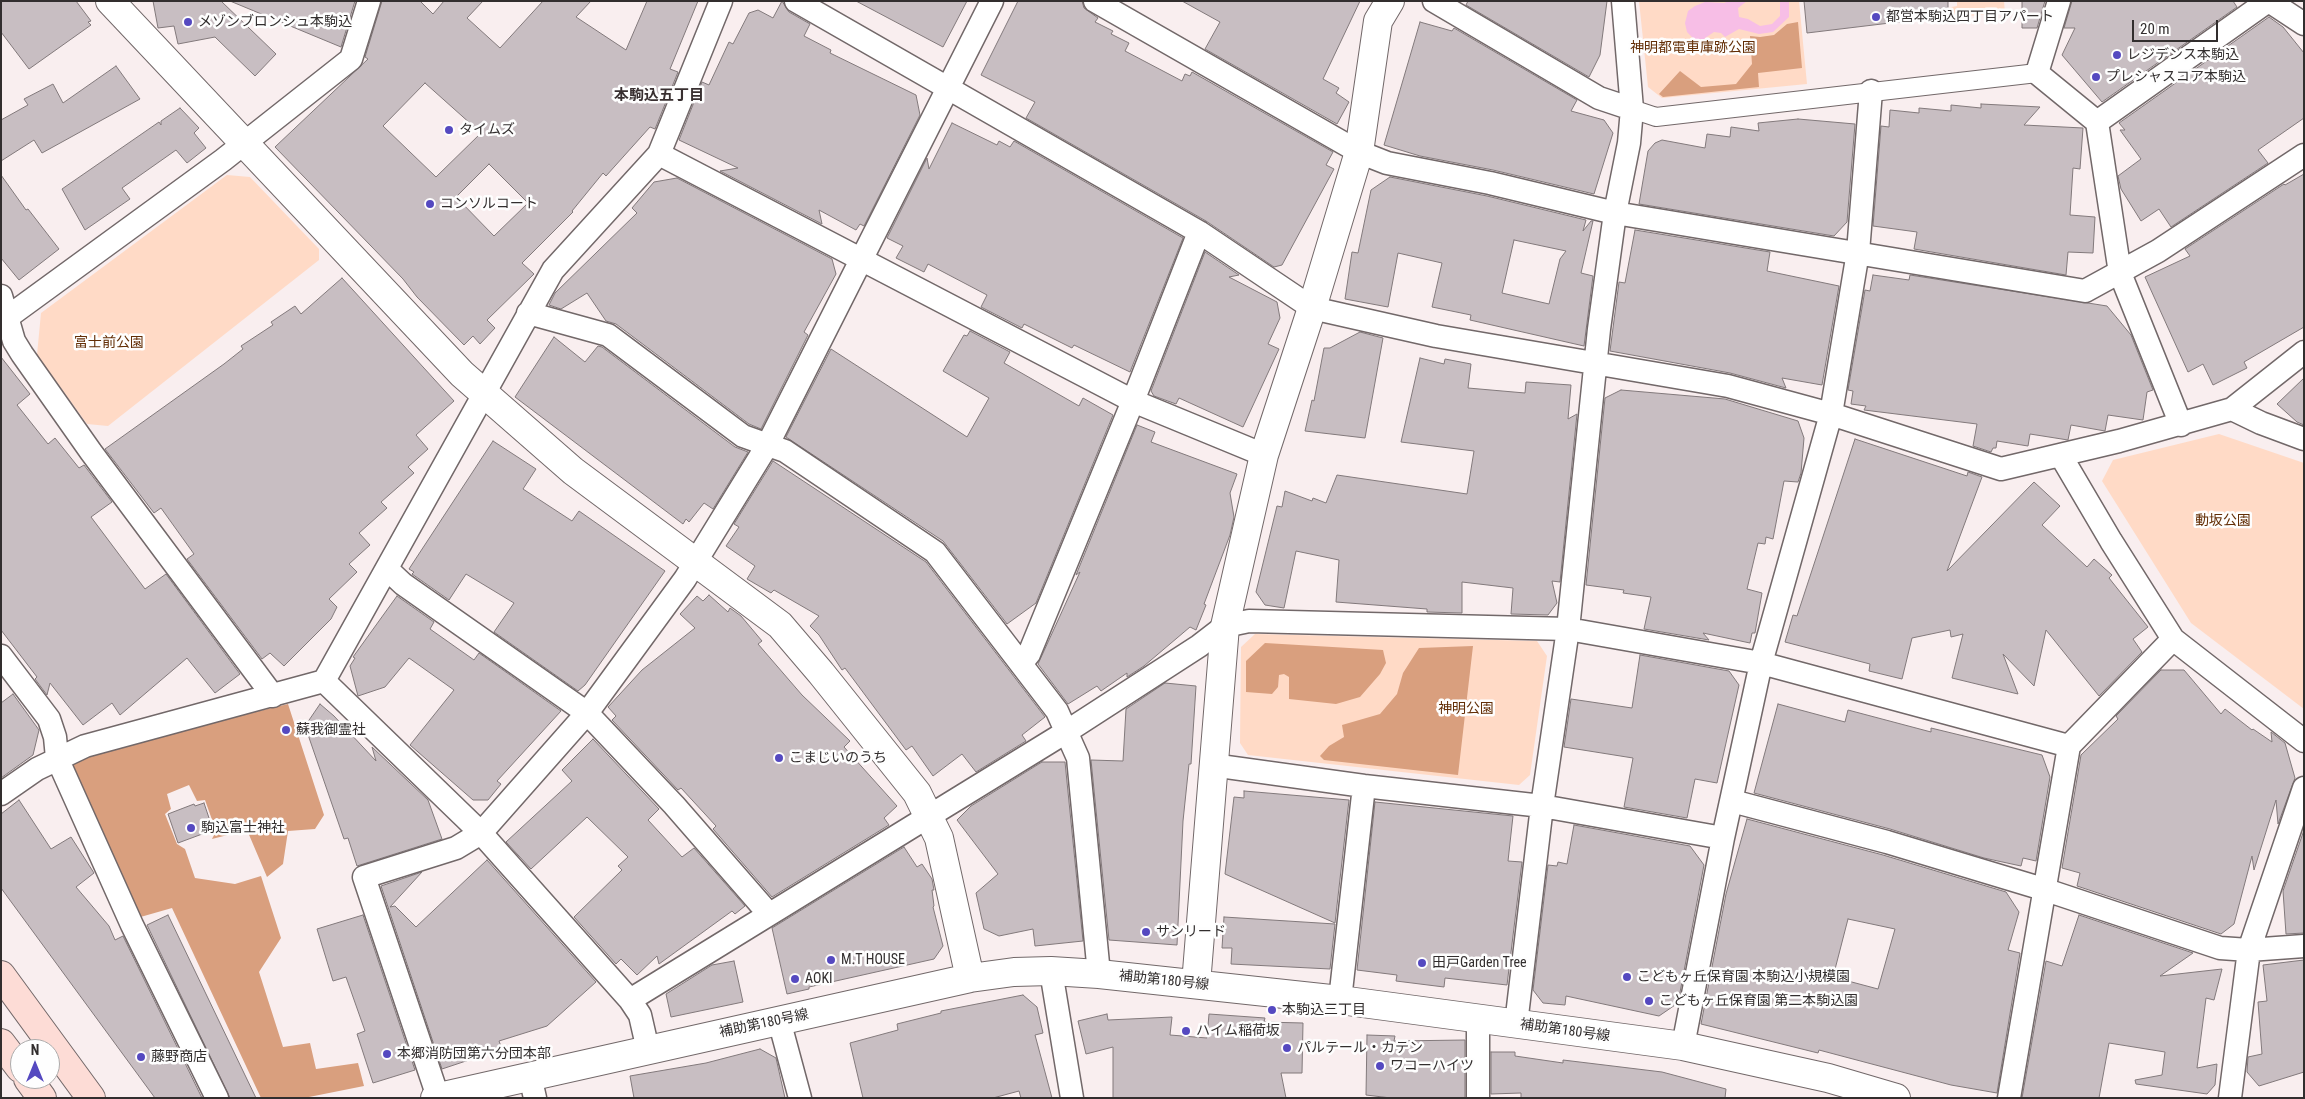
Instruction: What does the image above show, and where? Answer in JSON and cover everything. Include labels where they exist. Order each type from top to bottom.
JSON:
[{"type":"main road","points":[[1,976],[91,1098]]},
{"type":"main road","points":[[1,1043],[10,1055]]},
{"type":"street","points":[[110,1],[243,145],[462,374],[573,471],[780,625],[917,793],[939,838],[970,978]]},
{"type":"street","points":[[4,319],[243,145],[351,59],[369,1]]},
{"type":"street","points":[[1,794],[37,768],[85,746],[324,681],[553,270],[659,154],[721,1]]},
{"type":"street","points":[[796,1],[1199,232],[1312,308],[1436,336],[1728,386],[1831,414],[2001,469],[2061,456],[2181,425],[2232,409],[2304,352]]},
{"type":"street","points":[[436,1097],[364,877],[456,848],[481,833],[587,713],[696,562],[768,444],[992,1]]},
{"type":"street","points":[[1094,1],[1359,152],[1387,163],[1490,183],[1615,213],[2085,291],[2158,251],[2304,155]]},
{"type":"street","points":[[1196,984],[1212,765],[1225,626],[1264,455],[1312,308],[1359,152],[1378,21],[1390,1]]},
{"type":"street","points":[[1434,1],[1599,98],[1656,117],[2037,73],[2097,122],[2120,273],[2181,425]]},
{"type":"street","points":[[1516,1024],[1542,806],[1568,629],[1596,364],[1615,213],[1629,143],[1632,109],[1622,1]]},
{"type":"street","points":[[2037,73],[2059,1]]},
{"type":"street","points":[[2097,122],[2269,1],[2304,24]]},
{"type":"street","points":[[1683,1046],[1723,838],[1761,663],[1831,414],[1858,252],[1871,91]]},
{"type":"street","points":[[659,154],[1133,401],[1264,455]]},
{"type":"street","points":[[1020,664],[1029,654],[1133,401],[1199,232]]},
{"type":"street","points":[[1,296],[4,319],[14,341],[91,452],[273,696]]},
{"type":"street","points":[[528,313],[608,334],[743,436],[785,451],[935,552],[1057,712],[1078,758],[1098,974]]},
{"type":"street","points":[[2232,409],[2261,423],[2304,439]]},
{"type":"street","points":[[2061,456],[2111,541],[2174,639],[2304,741]]},
{"type":"street","points":[[387,569],[403,584],[587,713],[674,805],[769,914]]},
{"type":"street","points":[[630,1000],[1066,732],[1199,646],[1225,626],[1249,622],[1568,629],[1761,663],[2069,746]]},
{"type":"street","points":[[2009,1098],[2069,746],[2174,639]]},
{"type":"street","points":[[1,656],[49,719],[55,737],[57,758],[132,925],[217,1098]]},
{"type":"street","points":[[324,681],[481,833],[630,1000],[640,1015],[648,1050]]},
{"type":"street","points":[[1212,765],[1364,786],[1542,806],[1723,838]]},
{"type":"street","points":[[1340,1000],[1364,786]]},
{"type":"street","points":[[2230,1098],[2249,950],[2304,788]]},
{"type":"street","points":[[1732,801],[1887,842],[2043,890],[2220,948],[2249,950],[2304,946]]},
{"type":"street","points":[[1051,971],[1072,1098]]},
{"type":"street","name":"補助第180号線","points":[[436,1097],[532,1087],[648,1050],[779,1020],[970,978],[1014,972],[1051,971],[1098,974],[1340,1000],[1683,1046],[1828,1078],[1896,1098]]},
{"type":"street","points":[[1478,1019],[1478,1098]]},
{"type":"street","points":[[779,1020],[800,1098]]},
{"type":"green space","name":"神明都電車庫跡公園","points":[[1639,1],[1799,1],[1807,84],[1662,98],[1648,87]]},
{"type":"green space","points":[[1957,1],[2004,1],[2005,13],[1943,18],[1941,9],[1957,6]]},
{"type":"green space","name":"富士前公園","points":[[227,175],[250,177],[319,249],[319,260],[108,426],[87,424],[37,355],[41,313]]},
{"type":"green space","name":"動坂公園","points":[[2219,434],[2304,463],[2304,709],[2191,623],[2102,481],[2113,460]]},
{"type":"green space","name":"神明公園","points":[[1255,634],[1537,641],[1547,656],[1530,775],[1519,785],[1248,755],[1240,743],[1241,647]]},
{"type":"shaded area","points":[[1729,1],[1747,1],[1738,8],[1739,17],[1748,19],[1760,26],[1772,24],[1780,16],[1780,1],[1789,1],[1789,17],[1773,32],[1759,34],[1739,29],[1725,37],[1721,33],[1714,32],[1705,38],[1705,45],[1694,39],[1687,32],[1685,23],[1688,11],[1705,2],[1724,3]]},
{"type":"shaded area","points":[[1798,22],[1802,68],[1758,73],[1759,87],[1663,97],[1659,94],[1680,71],[1701,87],[1736,84],[1752,64],[1750,36],[1774,35],[1787,24]]},
{"type":"shaded area","points":[[1265,643],[1383,650],[1386,663],[1380,674],[1360,697],[1336,704],[1289,699],[1289,677],[1284,674],[1279,675],[1278,687],[1272,694],[1246,692],[1246,661]]},
{"type":"shaded area","points":[[1473,646],[1458,775],[1324,760],[1320,756],[1329,746],[1344,737],[1342,725],[1380,714],[1397,694],[1403,673],[1419,648]]},
{"type":"shaded area","points":[[288,704],[324,815],[315,829],[288,831],[283,864],[267,877],[247,830],[212,839],[216,831],[205,800],[197,801],[189,785],[167,794],[171,809],[165,814],[177,844],[185,849],[195,878],[235,884],[261,876],[281,938],[259,972],[283,1047],[310,1043],[316,1069],[358,1063],[364,1086],[304,1098],[261,1098],[172,908],[137,918],[68,763],[91,752]]},
{"type":"building","points":[[1,1],[76,1],[91,21],[88,22],[91,25],[29,69],[1,32]]},
{"type":"building","points":[[153,1],[221,1],[276,54],[255,76],[215,37],[178,44],[174,26],[158,28]]},
{"type":"building","points":[[230,1],[355,1],[341,47]]},
{"type":"building","points":[[382,1],[420,1],[433,14],[444,1],[483,1],[467,18],[500,48],[543,1],[591,1],[576,17],[626,50],[647,1],[698,1],[670,69],[678,72],[655,129],[650,127],[606,176],[603,173],[573,212],[522,263],[534,274],[487,320],[495,328],[480,344],[473,336],[464,345],[275,147],[368,59],[365,57]],"holes":[[[425,83],[481,133],[436,177],[383,126]],[[489,164],[528,203],[494,236],[456,197]]]},
{"type":"building","points":[[782,1],[789,12],[810,24],[804,36],[831,50],[830,53],[916,95],[920,115],[864,226],[860,224],[856,230],[819,210],[822,224],[720,171],[738,168],[679,140],[702,82],[709,85],[729,42],[733,44],[749,13],[758,10],[773,18]]},
{"type":"building","points":[[856,1],[967,1],[943,47]]},
{"type":"building","points":[[1018,1],[1082,1],[1084,8],[1098,18],[1095,22],[1113,31],[1111,34],[1129,43],[1125,51],[1182,81],[1185,74],[1190,76],[1192,72],[1333,152],[1326,165],[1334,169],[1282,265],[1274,267],[1206,221],[1026,118],[1035,102],[981,75]]},
{"type":"building","points":[[1182,1],[1360,1],[1323,79],[1339,88],[1336,93],[1349,102],[1337,124],[1205,49],[1220,22]]},
{"type":"building","points":[[1468,1],[1607,1],[1600,55],[1589,77],[1466,5]]},
{"type":"building","name":"都営本駒込四丁目アパート","points":[[1804,1],[1948,1],[1948,16],[1807,33]]},
{"type":"building","points":[[2022,1],[2045,1],[2037,28],[2022,28]]},
{"type":"building","points":[[2072,1],[2233,1],[2237,7],[2102,102],[2062,55],[2075,28],[2064,28]]},
{"type":"building","points":[[2269,17],[2283,27],[2304,53],[2304,118],[2258,150],[2268,163],[2171,227],[2159,209],[2141,221],[2121,189],[2118,176],[2141,159],[2120,130],[2125,130],[2119,123]]},
{"type":"building","points":[[1420,22],[1452,31],[1454,28],[1577,100],[1571,111],[1604,120],[1613,133],[1594,194],[1493,170],[1420,156],[1384,145]]},
{"type":"building","points":[[116,66],[140,99],[42,153],[34,140],[1,161],[1,120],[28,105],[24,99],[53,84],[63,103]]},
{"type":"building","points":[[1981,104],[2040,107],[2024,125],[2083,128],[2080,169],[2073,168],[2070,215],[2095,217],[2093,253],[2068,252],[2066,275],[1914,249],[1917,232],[1873,226],[1881,126],[1889,127],[1890,110],[1919,113],[1919,108],[1951,111],[1951,105],[1981,108]]},
{"type":"building","points":[[180,108],[199,128],[194,133],[206,148],[187,163],[176,150],[122,188],[130,199],[85,230],[62,189],[159,122],[161,125],[161,121]]},
{"type":"building","points":[[1798,119],[1855,124],[1847,222],[1834,236],[1639,204],[1648,151],[1655,143],[1662,140],[1705,148],[1707,134],[1730,137],[1731,127],[1759,131],[1758,123]]},
{"type":"building","points":[[952,123],[997,145],[999,141],[1010,147],[1014,141],[1183,238],[1130,372],[1074,345],[1072,348],[1024,324],[1022,328],[981,307],[987,295],[928,264],[924,272],[896,258],[903,246],[887,238],[927,158],[929,169]]},
{"type":"building","points":[[2304,174],[2304,327],[2244,362],[2247,368],[2213,385],[2203,364],[2188,372],[2145,277],[2190,256],[2185,249],[2284,184]]},
{"type":"building","points":[[1,175],[26,210],[28,209],[59,249],[19,280],[1,258]]},
{"type":"building","points":[[1390,177],[1487,196],[1586,220],[1583,231],[1593,221],[1581,273],[1593,276],[1584,346],[1470,320],[1471,315],[1432,307],[1442,263],[1398,253],[1388,307],[1345,299],[1352,252],[1358,253],[1371,190]],"holes":[[[1514,240],[1566,251],[1560,259],[1549,304],[1502,293]]]},
{"type":"building","points":[[677,178],[832,259],[836,274],[804,332],[808,335],[761,429],[749,424],[616,324],[606,321],[587,293],[561,309],[549,305],[555,293],[637,213],[632,208],[654,182]]},
{"type":"building","points":[[1635,230],[1770,252],[1767,271],[1839,286],[1822,385],[1782,378],[1786,388],[1730,373],[1610,351],[1619,282],[1625,283]]},
{"type":"building","points":[[1205,252],[1239,275],[1229,277],[1277,302],[1280,318],[1268,344],[1279,349],[1243,427],[1179,398],[1176,404],[1154,396],[1151,391]]},
{"type":"building","points":[[1873,275],[1909,280],[1910,275],[2107,306],[2131,335],[2153,390],[2147,392],[2143,420],[2108,415],[2105,431],[2071,425],[2068,440],[2030,434],[2028,446],[1997,441],[1996,448],[1993,448],[1991,452],[1973,446],[1977,424],[1864,410],[1866,406],[1851,404],[1853,391],[1848,390],[1865,290],[1870,291]]},
{"type":"building","points":[[342,278],[454,401],[416,435],[428,449],[408,467],[414,473],[381,502],[387,508],[359,533],[370,545],[349,564],[357,572],[329,599],[337,607],[331,619],[284,666],[270,653],[262,659],[187,559],[194,554],[161,508],[154,513],[105,449],[224,364],[243,349],[241,346],[273,325],[271,322],[295,306],[301,314]]},
{"type":"building","points":[[970,331],[1010,352],[1004,363],[1079,406],[1083,398],[1113,415],[1036,603],[1007,624],[943,541],[786,437],[831,349],[967,437],[989,398],[943,371],[964,335],[967,336]]},
{"type":"building","points":[[1360,332],[1383,338],[1365,438],[1305,431],[1312,400],[1314,401],[1324,348],[1330,348]]},
{"type":"building","points":[[554,337],[585,362],[598,346],[602,347],[735,447],[748,452],[713,509],[704,503],[689,522],[686,519],[683,524],[515,397]]},
{"type":"building","points":[[1,357],[30,394],[17,405],[48,444],[55,438],[79,468],[84,465],[112,502],[91,517],[145,589],[166,574],[240,674],[215,693],[187,658],[120,715],[112,703],[83,725],[50,683],[47,695],[35,679],[37,677],[1,630]]},
{"type":"building","points":[[1420,358],[1444,364],[1445,359],[1471,364],[1468,388],[1525,393],[1526,382],[1571,385],[1568,419],[1577,414],[1560,582],[1552,581],[1557,603],[1548,615],[1511,614],[1513,588],[1462,582],[1462,613],[1427,612],[1427,609],[1336,602],[1339,560],[1296,551],[1284,608],[1265,605],[1256,592],[1277,506],[1282,507],[1285,491],[1312,501],[1313,498],[1326,503],[1337,475],[1467,494],[1474,451],[1401,442]]},
{"type":"building","points":[[2304,378],[2304,425],[2297,422],[2277,404]]},
{"type":"building","points":[[1621,390],[1725,399],[1798,421],[1804,438],[1801,473],[1798,482],[1784,481],[1773,539],[1766,537],[1765,544],[1758,543],[1747,589],[1762,593],[1755,633],[1752,633],[1750,643],[1703,633],[1709,640],[1644,629],[1651,597],[1623,593],[1624,590],[1586,585],[1605,398]]},
{"type":"building","points":[[1137,425],[1155,432],[1151,442],[1237,474],[1230,493],[1234,517],[1230,535],[1196,630],[1190,627],[1144,666],[1127,677],[1127,673],[1101,691],[1097,686],[1068,704],[1038,664],[1080,572],[1076,575]]},
{"type":"building","points":[[1855,439],[1967,476],[1968,472],[1982,477],[1947,571],[2034,482],[2060,506],[2042,525],[2087,567],[2094,559],[2112,575],[2109,578],[2148,627],[2133,639],[2142,652],[2099,696],[2046,630],[2034,686],[2003,654],[2018,694],[1952,678],[1963,634],[1951,637],[1950,630],[1912,638],[1902,679],[1869,671],[1870,664],[1785,642],[1793,615],[1797,616]]},
{"type":"building","points":[[493,441],[536,469],[523,489],[572,521],[579,511],[665,571],[585,685],[578,691],[494,632],[514,603],[466,574],[449,600],[412,574],[414,572],[409,569]]},
{"type":"building","points":[[773,461],[926,562],[1045,717],[1022,735],[1026,741],[976,772],[962,754],[933,776],[912,746],[906,750],[845,668],[842,670],[819,635],[810,626],[819,616],[774,590],[771,593],[747,579],[755,566],[726,546],[739,527],[734,524]]},
{"type":"building","points":[[709,595],[728,612],[730,608],[741,616],[762,641],[758,644],[802,695],[850,741],[844,747],[897,806],[884,818],[889,825],[772,897],[713,829],[716,826],[681,788],[678,790],[612,720],[616,716],[608,707],[642,670],[695,628],[680,614],[697,596],[703,601]]},
{"type":"building","points":[[397,596],[434,622],[430,629],[474,660],[479,653],[561,711],[497,781],[501,784],[488,800],[473,800],[410,745],[454,690],[409,658],[385,687],[358,696],[350,666],[355,658],[353,657]]},
{"type":"building","points":[[1640,655],[1729,671],[1739,685],[1717,783],[1695,779],[1687,818],[1624,807],[1633,758],[1564,747],[1571,699],[1632,708]]},
{"type":"building","points":[[2161,670],[2184,670],[2221,714],[2225,709],[2252,730],[2272,742],[2271,732],[2285,743],[2295,778],[2278,824],[2276,800],[2254,870],[2252,856],[2234,924],[2221,934],[2077,886],[2080,873],[2062,868],[2081,755],[2118,719],[2116,716]]},
{"type":"building","points":[[1165,683],[1196,686],[1191,764],[1189,764],[1183,821],[1177,945],[1109,940],[1091,760],[1123,761],[1126,709]]},
{"type":"building","points":[[13,694],[39,730],[33,755],[1,778],[1,703]]},
{"type":"building","points":[[320,704],[334,716],[376,761],[372,747],[428,800],[442,839],[357,866],[348,838],[344,839],[305,726]]},
{"type":"building","points":[[1778,704],[1845,722],[1848,710],[1931,732],[1931,728],[2042,755],[2050,777],[2036,861],[2023,858],[2021,866],[1984,858],[1890,829],[1754,793]]},
{"type":"building","points":[[593,739],[659,809],[648,820],[682,857],[694,848],[745,906],[735,914],[732,911],[659,964],[657,956],[637,975],[621,959],[616,964],[574,917],[622,870],[618,866],[628,857],[587,817],[531,869],[506,842],[572,781],[562,770]]},
{"type":"building","points":[[1042,762],[1065,762],[1083,941],[1035,946],[1033,929],[999,936],[984,929],[976,893],[998,874],[957,820],[971,806]]},
{"type":"building","points":[[1244,791],[1349,800],[1335,923],[1225,874],[1234,797],[1244,798]]},
{"type":"building","points":[[19,800],[51,849],[71,837],[94,873],[76,887],[109,926],[115,940],[123,936],[202,1098],[155,1098],[1,888],[1,814]]},
{"type":"building","points":[[1375,802],[1513,816],[1508,861],[1522,862],[1507,985],[1445,978],[1444,987],[1396,981],[1397,975],[1357,970]]},
{"type":"building","points":[[204,803],[213,830],[178,843],[168,814],[194,804],[195,806]]},
{"type":"building","points":[[1747,819],[1883,855],[2006,892],[2019,912],[2008,950],[2020,953],[1997,1093],[1951,1085],[1819,1050],[1818,1053],[1701,1024],[1726,894]],"holes":[[[1848,919],[1895,929],[1878,989],[1833,977]]]},
{"type":"building","points":[[1574,825],[1690,846],[1704,865],[1678,1003],[1659,1016],[1566,996],[1565,1005],[1543,1003],[1533,990],[1548,865],[1557,866],[1558,862],[1567,864]]},
{"type":"building","points":[[2304,830],[2304,933],[2286,934],[2283,891]]},
{"type":"building","points":[[904,847],[917,867],[922,864],[932,879],[934,890],[932,890],[933,907],[943,946],[934,959],[809,987],[809,989],[787,994],[772,928]]},
{"type":"building","points":[[487,860],[596,982],[547,1026],[499,1041],[502,1049],[442,1069],[381,886],[422,872],[390,907],[395,906],[416,927]]},
{"type":"building","points":[[168,915],[256,1098],[230,1098],[147,925]]},
{"type":"building","points":[[363,915],[415,1070],[373,1083],[357,1034],[365,1031],[346,977],[333,981],[317,929]]},
{"type":"building","points":[[2079,915],[2193,953],[2160,976],[2222,969],[2214,1000],[2206,998],[2197,1068],[2217,1064],[2215,1085],[2207,1094],[2136,1084],[2135,1080],[2162,1075],[2165,1052],[2109,1043],[2099,1098],[2022,1098],[2046,961],[2062,966]]},
{"type":"building","points":[[1224,917],[1335,924],[1330,969],[1231,964],[1232,948],[1222,948]]},
{"type":"building","points":[[2304,960],[2304,1072],[2259,1086],[2247,1072],[2248,1057],[2262,1054],[2258,1002],[2267,1001],[2263,965]]},
{"type":"building","points":[[734,961],[743,1002],[671,1017],[666,994],[712,965]]},
{"type":"building","points":[[1023,995],[1037,1007],[1043,1033],[1035,1035],[1052,1098],[1021,1098],[1019,1091],[993,1098],[863,1098],[850,1043],[898,1030],[897,1024],[941,1013],[941,1011]]},
{"type":"building","points":[[1107,1014],[1108,1020],[1172,1017],[1170,1035],[1207,1038],[1209,1014],[1265,1018],[1264,1022],[1303,1023],[1302,1073],[1281,1073],[1286,1098],[1113,1098],[1113,1047],[1086,1054],[1078,1021]]},
{"type":"building","points":[[1367,1035],[1395,1036],[1394,1041],[1465,1040],[1465,1098],[1391,1098],[1366,1095]]},
{"type":"building","points":[[760,1049],[776,1058],[785,1098],[634,1098],[630,1076],[706,1063]]},
{"type":"building","points":[[1491,1052],[1515,1052],[1515,1056],[1563,1063],[1563,1060],[1662,1072],[1726,1089],[1725,1098],[1521,1098],[1521,1093],[1491,1094]]},
{"type":"place","name":"都営本駒込四丁目アパート","points":[[1876,17]]},
{"type":"place","name":"メゾンブロンシュ本駒込","points":[[188,22]]},
{"type":"place","name":"レジデンス本駒込","points":[[2117,55]]},
{"type":"place","name":"プレシャスコア本駒込","points":[[2096,77]]},
{"type":"place","name":"タイムズ","points":[[449,130]]},
{"type":"place","name":"コンソルコート","points":[[430,204]]},
{"type":"place","name":"蘇我御霊社","points":[[286,730]]},
{"type":"place","name":"こまじいのうち","points":[[779,758]]},
{"type":"place","name":"駒込富士神社","points":[[191,828]]},
{"type":"place","name":"サンリード","points":[[1146,932]]},
{"type":"place","name":"M.T HOUSE","points":[[831,960]]},
{"type":"place","name":"田戸Garden Tree","points":[[1422,963]]},
{"type":"place","name":"こどもヶ丘保育園 本駒込小規模園","points":[[1627,977]]},
{"type":"place","name":"AOKI","points":[[795,979]]},
{"type":"place","name":"こどもヶ丘保育園 第二本駒込園","points":[[1649,1001]]},
{"type":"place","name":"本駒込三丁目","points":[[1272,1010]]},
{"type":"place","name":"ハイム稲荷坂","points":[[1186,1031]]},
{"type":"place","name":"パルテール・カテン","points":[[1287,1048]]},
{"type":"place","name":"本郷消防団第六分団本部","points":[[387,1054]]},
{"type":"place","name":"藤野商店","points":[[141,1057]]},
{"type":"place","name":"ワコーハイツ","points":[[1380,1066]]},
{"type":"district","name":"本駒込五丁目","points":[[659,96]]}]
